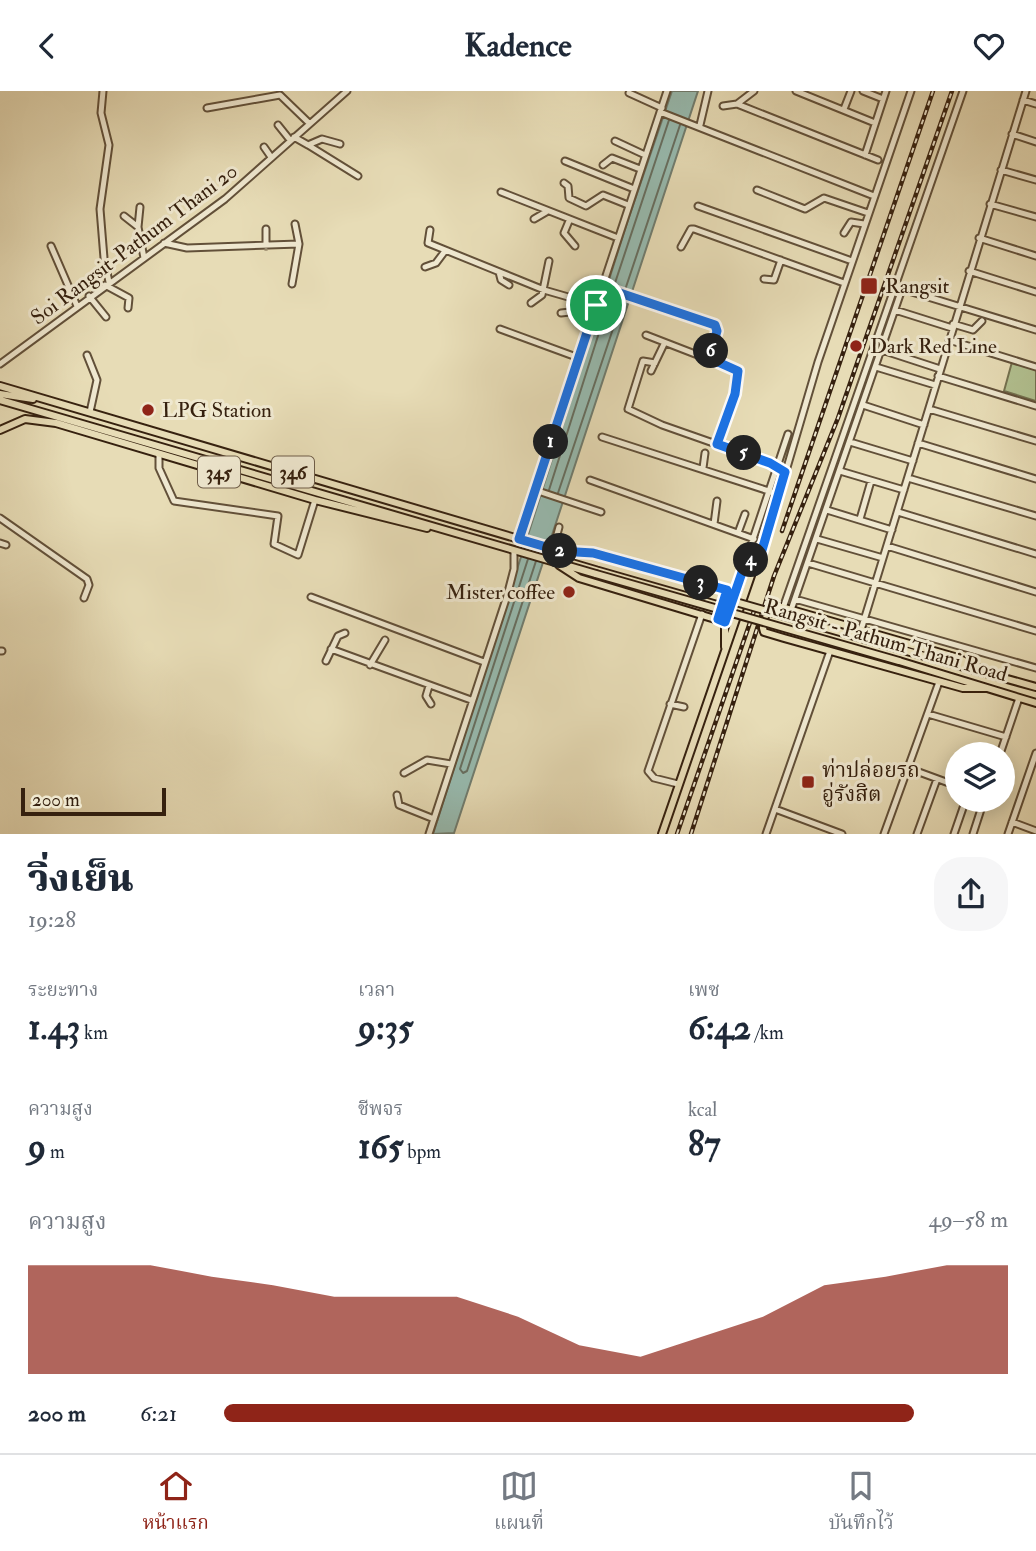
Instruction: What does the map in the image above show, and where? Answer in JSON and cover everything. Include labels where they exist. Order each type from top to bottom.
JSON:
[{"type":"main road","name":"Rangsit - Pathum Thani Road","points":[[0,386],[600,563],[1036,687]]},
{"type":"main road","points":[[0,394],[62,404]]},
{"type":"main road","name":"Rangsit - Pathum Thani Road","points":[[0,400],[1036,703]]},
{"type":"main road","name":"345","points":[[0,430],[25,419],[40,420],[404,525],[439,529]]},
{"type":"main road","points":[[554,549],[593,553],[736,591]]},
{"type":"main road","points":[[751,551],[750,560],[758,558]]},
{"type":"main road","points":[[751,551],[758,558]]},
{"type":"main road","points":[[662,834],[725,647],[725,622],[751,551]]},
{"type":"main road","points":[[725,647],[730,641],[758,558]]},
{"type":"main road","points":[[558,564],[579,578],[725,622]]},
{"type":"main road","points":[[718,619],[727,590]]},
{"type":"main road","points":[[984,671],[968,661],[783,608],[768,610],[762,628],[830,652],[939,682],[963,688],[987,688]]},
{"type":"main road","points":[[788,639],[794,611]]},
{"type":"street","points":[[103,91],[101,113],[108,145],[100,209],[104,258],[107,283],[129,298],[128,307]]},
{"type":"street","points":[[522,540],[667,91]]},
{"type":"street","points":[[697,124],[708,91]]},
{"type":"street","points":[[723,106],[737,104],[754,91]]},
{"type":"street","points":[[796,91],[876,123]]},
{"type":"street","points":[[844,109],[851,91]]},
{"type":"street","points":[[863,91],[883,99]]},
{"type":"street","points":[[865,155],[886,91]]},
{"type":"street","points":[[758,558],[844,283],[911,91]]},
{"type":"street","points":[[783,608],[963,91]]},
{"type":"street","points":[[861,630],[1026,91]]},
{"type":"street","name":"Soi Rangsit-Pathum Thani 20","points":[[0,364],[89,296],[231,195],[344,92]]},
{"type":"street","points":[[629,93],[662,111],[874,195]]},
{"type":"street","points":[[207,108],[280,95],[309,124]]},
{"type":"street","points":[[1023,100],[1036,104]]},
{"type":"street","points":[[737,104],[878,160]]},
{"type":"street","points":[[278,125],[292,139],[308,145],[358,177]]},
{"type":"street","points":[[1012,135],[1036,142]]},
{"type":"street","points":[[308,145],[322,139],[340,144]]},
{"type":"street","points":[[615,141],[645,155]]},
{"type":"street","points":[[264,147],[271,157]]},
{"type":"street","points":[[603,165],[612,157],[640,169]]},
{"type":"street","points":[[565,161],[634,189]]},
{"type":"street","points":[[1001,170],[1036,180]]},
{"type":"street","points":[[564,183],[568,187],[569,198],[586,206],[603,195],[628,205]]},
{"type":"street","points":[[757,190],[805,209],[824,198],[868,213]]},
{"type":"street","points":[[500,192],[618,238]]},
{"type":"street","points":[[990,204],[1036,217]]},
{"type":"street","points":[[698,206],[852,261]]},
{"type":"street","points":[[140,207],[138,227],[144,258]]},
{"type":"street","points":[[534,219],[546,212]]},
{"type":"street","points":[[124,216],[138,227]]},
{"type":"street","points":[[569,221],[564,233],[575,246]]},
{"type":"street","points":[[844,233],[851,222],[864,224]]},
{"type":"street","points":[[292,284],[299,244],[295,225]]},
{"type":"street","points":[[266,229],[266,246]]},
{"type":"street","points":[[681,247],[691,229],[694,229],[844,283]]},
{"type":"street","points":[[430,230],[427,242],[445,251],[544,290],[596,305]]},
{"type":"street","points":[[979,239],[1036,256]]},
{"type":"street","points":[[164,243],[181,247],[299,244]]},
{"type":"street","points":[[51,246],[77,306]]},
{"type":"street","points":[[425,267],[436,264],[445,251]]},
{"type":"street","points":[[764,279],[774,280],[781,260]]},
{"type":"street","points":[[530,303],[540,298],[544,290],[549,261]]},
{"type":"street","points":[[969,271],[1036,292]]},
{"type":"street","points":[[499,272],[501,280],[509,285]]},
{"type":"street","points":[[603,287],[715,325],[717,331],[709,358]]},
{"type":"street","points":[[794,611],[795,599],[902,289],[1036,330]]},
{"type":"street","points":[[89,296],[106,317]]},
{"type":"street","points":[[561,313],[570,312],[578,300]]},
{"type":"street","points":[[895,310],[973,330],[982,321]]},
{"type":"street","points":[[500,329],[579,358]]},
{"type":"street","points":[[646,335],[738,371],[735,394],[717,444]]},
{"type":"street","points":[[949,340],[1036,367]]},
{"type":"street","points":[[651,371],[664,344]]},
{"type":"street","points":[[882,350],[940,369]]},
{"type":"street","points":[[87,355],[97,380],[90,412]]},
{"type":"street","points":[[655,363],[643,361],[628,409],[785,472]]},
{"type":"street","points":[[876,367],[936,385]]},
{"type":"street","points":[[938,376],[1036,406]]},
{"type":"street","points":[[863,405],[924,425]]},
{"type":"street","points":[[929,409],[1036,441]]},
{"type":"street","points":[[751,551],[788,434]]},
{"type":"street","points":[[602,437],[778,494]]},
{"type":"street","points":[[850,442],[913,461]]},
{"type":"street","points":[[918,443],[1036,479]]},
{"type":"street","points":[[703,468],[705,453]]},
{"type":"street","points":[[159,454],[159,468],[174,501],[278,516],[274,544],[298,555],[315,500]]},
{"type":"street","points":[[840,471],[904,490]]},
{"type":"street","points":[[908,478],[1036,516]]},
{"type":"street","points":[[590,481],[754,538]]},
{"type":"street","points":[[860,519],[871,481]]},
{"type":"street","points":[[536,491],[601,512]]},
{"type":"street","points":[[714,524],[717,501]]},
{"type":"street","points":[[827,510],[892,530]]},
{"type":"street","points":[[898,512],[1036,554]]},
{"type":"street","points":[[738,533],[745,514]]},
{"type":"street","points":[[0,518],[87,579],[89,585],[84,598]]},
{"type":"street","points":[[554,549],[559,527]]},
{"type":"street","points":[[751,551],[763,539]]},
{"type":"street","points":[[817,539],[883,558]]},
{"type":"street","points":[[887,546],[1036,592]]},
{"type":"street","points":[[429,834],[513,575],[517,552]]},
{"type":"street","points":[[808,563],[1036,631]]},
{"type":"street","points":[[310,597],[484,662]]},
{"type":"street","points":[[795,599],[1036,668]]},
{"type":"street","points":[[678,784],[654,778],[648,771],[702,614]]},
{"type":"street","points":[[326,661],[338,636],[345,633]]},
{"type":"street","points":[[370,665],[385,640]]},
{"type":"street","points":[[331,649],[471,700]]},
{"type":"street","points":[[766,834],[830,652]]},
{"type":"street","points":[[884,834],[939,682]]},
{"type":"street","points":[[429,685],[426,696],[431,704]]},
{"type":"street","points":[[1004,742],[1019,698]]},
{"type":"street","points":[[670,703],[684,707]]},
{"type":"street","points":[[928,714],[1006,737]]},
{"type":"street","points":[[1008,834],[1036,753]]},
{"type":"street","points":[[404,773],[427,760],[451,764]]},
{"type":"street","points":[[908,768],[945,782]]},
{"type":"street","points":[[917,834],[937,779]]},
{"type":"street","points":[[397,795],[399,805],[434,819]]},
{"type":"street","points":[[775,809],[842,834]]},
{"type":"street","points":[[954,834],[962,812]]},
{"type":"street","points":[[972,834],[980,812]]},
{"type":"street","points":[[1012,823],[1036,831]]},
{"type":"green space","points":[[1012,362],[1036,370],[1036,401],[1004,391]]},
{"type":"water","points":[[672,91],[698,91],[454,833],[433,834],[627,223]]},
{"type":"railway","points":[[782,531],[933,91]]},
{"type":"railway","points":[[691,834],[774,576],[838,418],[952,91]]},
{"type":"railway","points":[[677,834],[754,611]]},
{"type":"place","name":"Rangsit","points":[[869,286]]},
{"type":"place","name":"Dark Red Line","points":[[856,346]]},
{"type":"place","name":"LPG Station","points":[[148,410]]},
{"type":"place","name":"Mister coffee","points":[[569,592]]},
{"type":"place","name":"ท่าปล่อยรถ อู่รังสิต","points":[[808,782]]},
{"type":"route","points":[[602,287],[715,325],[717,331],[709,358],[738,371],[735,394],[717,444],[770,463],[785,472],[763,539],[760,557],[752,561],[748,555],[725,622],[718,619],[727,590],[593,553],[560,551],[519,539],[596,305],[602,287]]}]
